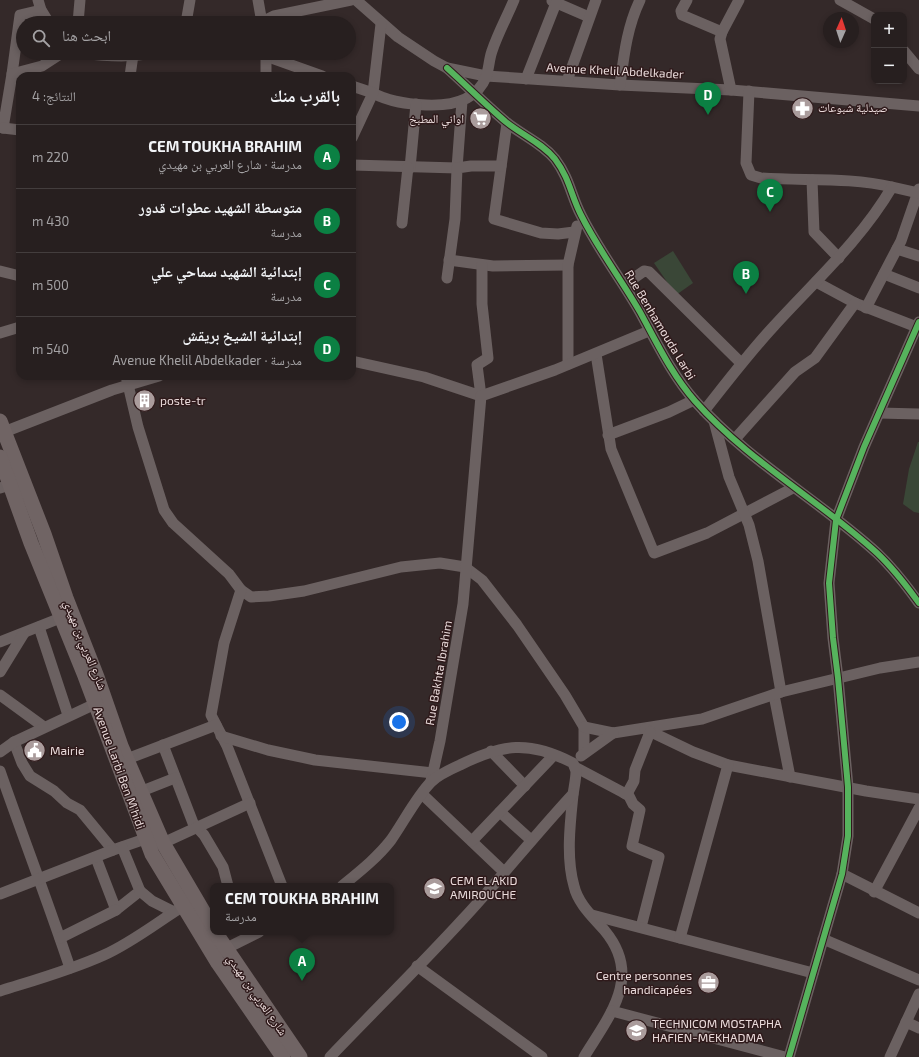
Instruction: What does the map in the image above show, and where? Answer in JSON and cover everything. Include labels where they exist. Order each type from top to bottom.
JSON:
[{"type":"main road","name":"شارع العربي بن مهيدي","points":[[2,426],[66,616],[98,676],[127,759],[142,791],[147,829],[163,843],[184,905],[210,926]]},
{"type":"main road","name":"Avenue Larbi Ben M'hidi","points":[[0,457],[5,486],[66,616],[95,704],[147,829],[163,873],[184,905],[219,952],[283,1057]]},
{"type":"main road","name":"شارع العربي بن مهيدي","points":[[216,935],[219,952],[300,1057]]},
{"type":"street","points":[[79,16],[80,0]]},
{"type":"street","points":[[187,16],[190,0]]},
{"type":"street","points":[[258,0],[260,16]]},
{"type":"street","points":[[274,16],[351,0]]},
{"type":"street","name":"Avenue Khelil Abdelkader","points":[[356,0],[381,24],[413,48],[447,68],[486,76],[620,85],[749,91],[919,106]]},
{"type":"street","points":[[367,10],[372,0]]},
{"type":"street","points":[[356,87],[391,100],[416,104],[437,104],[462,101],[475,93],[486,76],[492,49],[514,0]]},
{"type":"street","points":[[567,81],[596,0]]},
{"type":"street","points":[[620,85],[626,41],[631,19],[640,0]]},
{"type":"street","points":[[687,0],[681,12],[682,14],[722,32]]},
{"type":"street","points":[[731,90],[720,42],[722,32],[739,0]]},
{"type":"street","points":[[840,0],[871,17]]},
{"type":"street","points":[[526,78],[552,1],[589,17]]},
{"type":"street","points":[[20,16],[40,5],[46,16]]},
{"type":"street","points":[[356,129],[373,93],[381,24]]},
{"type":"street","points":[[16,44],[2,128],[16,130]]},
{"type":"street","points":[[907,55],[919,69]]},
{"type":"street","points":[[20,72],[42,66],[51,60]]},
{"type":"street","points":[[131,72],[132,60]]},
{"type":"street","points":[[266,60],[266,72]]},
{"type":"street","points":[[279,60],[311,72]]},
{"type":"street","name":"Rue Benhamouda Larbi","points":[[447,68],[507,122],[542,146],[554,158],[568,181],[580,215],[624,285],[649,331],[683,387],[694,400],[714,421],[793,488],[854,532],[898,574],[919,603]]},
{"type":"street","points":[[12,74],[16,73]]},
{"type":"street","points":[[749,91],[746,162],[751,175],[762,178],[869,182],[918,191],[910,218],[897,249],[866,308]]},
{"type":"street","points":[[447,278],[455,219],[462,101]]},
{"type":"street","points":[[402,223],[416,104]]},
{"type":"street","points":[[507,122],[494,214],[495,221],[541,233],[558,234],[574,232]]},
{"type":"street","points":[[356,165],[409,168],[501,166]]},
{"type":"street","points":[[812,180],[814,232],[839,258]]},
{"type":"street","points":[[704,411],[742,363],[839,258],[884,201],[892,187]]},
{"type":"street","points":[[568,364],[568,265],[574,232],[580,215]]},
{"type":"street","points":[[897,249],[919,256]]},
{"type":"street","points":[[449,260],[482,265],[568,265]]},
{"type":"street","name":"Rue Bakhta Ibrahim","points":[[432,777],[462,615],[481,396],[477,364],[488,358],[482,304],[482,265]]},
{"type":"street","points":[[0,271],[16,275]]},
{"type":"street","points":[[624,285],[642,272],[649,272],[742,363]]},
{"type":"street","points":[[884,274],[919,288]]},
{"type":"street","points":[[789,1057],[842,874],[848,836],[848,788],[829,583],[836,520],[879,413],[918,326],[866,308],[816,282]]},
{"type":"street","points":[[735,439],[795,372],[815,358],[855,303]]},
{"type":"street","points":[[0,334],[16,328]]},
{"type":"street","points":[[356,362],[424,377],[481,396],[519,384],[596,354],[649,331]]},
{"type":"street","points":[[596,354],[608,435],[616,462],[654,554],[687,542],[745,514],[793,488]]},
{"type":"street","points":[[2,426],[127,380],[149,467],[164,510],[173,523],[229,574],[241,590],[251,597],[304,591],[401,567],[440,564],[465,567],[482,580],[517,625],[565,694],[584,728],[584,752]]},
{"type":"street","points":[[608,435],[669,412],[694,400]]},
{"type":"street","points":[[879,413],[919,414]]},
{"type":"street","points":[[714,421],[729,477],[749,525],[758,561],[790,777]]},
{"type":"street","points":[[241,590],[224,643],[211,707],[212,715],[227,746],[281,883]]},
{"type":"street","points":[[0,642],[66,616]]},
{"type":"street","points":[[39,627],[68,715]]},
{"type":"street","points":[[0,672],[24,633]]},
{"type":"street","points":[[584,728],[613,733],[648,730],[702,719],[777,693],[838,678],[919,662]]},
{"type":"street","points":[[0,695],[44,728]]},
{"type":"street","points":[[0,752],[14,742],[68,715],[95,704]]},
{"type":"street","points":[[127,759],[216,725]]},
{"type":"street","points":[[648,730],[693,752],[728,765],[848,788],[919,798]]},
{"type":"street","points":[[624,793],[631,790],[648,730]]},
{"type":"street","points":[[584,1057],[612,1011],[621,988],[621,962],[614,944],[576,893],[572,875],[570,840],[574,765],[584,752],[613,733]]},
{"type":"street","points":[[221,736],[268,750],[314,760],[432,777],[491,752],[513,746],[554,755],[629,796],[633,804],[640,810],[632,846],[659,857],[641,927]]},
{"type":"street","points":[[14,742],[22,763],[30,776],[54,791],[66,803],[80,810],[118,848],[140,891],[152,901],[184,905]]},
{"type":"street","points":[[163,745],[193,823],[204,835],[223,867],[227,883]]},
{"type":"street","points":[[491,752],[525,786]]},
{"type":"street","points":[[472,841],[554,755]]},
{"type":"street","points":[[680,938],[728,765]]},
{"type":"street","points":[[0,771],[70,968]]},
{"type":"street","points":[[346,883],[372,861],[390,841],[432,777]]},
{"type":"street","points":[[142,791],[175,778]]},
{"type":"street","points":[[422,794],[504,872]]},
{"type":"street","points":[[330,1057],[462,920],[573,794]]},
{"type":"street","points":[[163,843],[250,803]]},
{"type":"street","points":[[874,892],[919,808]]},
{"type":"street","points":[[500,812],[531,840]]},
{"type":"street","points":[[0,894],[96,858],[118,848],[147,829]]},
{"type":"street","points":[[96,858],[116,910]]},
{"type":"street","points":[[842,874],[874,892],[919,913]]},
{"type":"street","points":[[60,938],[116,910],[140,891]]},
{"type":"street","points":[[0,991],[105,955],[143,934],[184,905]]},
{"type":"street","points":[[592,915],[813,974]]},
{"type":"street","points":[[219,952],[245,935]]},
{"type":"street","points":[[823,939],[919,980]]},
{"type":"street","points":[[417,966],[542,1057]]},
{"type":"street","points":[[890,1057],[919,994]]},
{"type":"street","points":[[612,1011],[784,1057]]},
{"type":"street","points":[[906,1022],[919,1028]]},
{"type":"green space","points":[[673,251],[693,283],[676,295],[654,263]]},
{"type":"green space","points":[[918,442],[919,513],[914,512],[903,504],[909,469]]},
{"type":"cycle path","points":[[447,68],[506,122],[544,148],[555,159],[567,180],[588,228],[633,300],[672,370],[695,401],[738,443],[832,515],[877,553],[899,577],[919,603]]},
{"type":"cycle path","points":[[789,1057],[842,874],[848,836],[848,787],[829,583],[836,520],[864,447],[919,322]]},
{"type":"place","name":"صيدلية شبوعات","points":[[803,108]]},
{"type":"place","name":"إبتدائية الشيخ بريقش","points":[[708,115]]},
{"type":"place","name":"اواني المطبخ","points":[[480,119]]},
{"type":"place","name":"إبتدائية الشهيد سماحي علي","points":[[770,212]]},
{"type":"place","name":"متوسطة الشهيد عطوات قدور","points":[[746,294]]},
{"type":"place","name":"poste-tr","points":[[144,401]]},
{"type":"place","name":"Mairie","points":[[35,751]]},
{"type":"place","name":"CEM EL AKID AMIROUCHE","points":[[434,888]]},
{"type":"place","name":"CEM TOUKHA BRAHIM","points":[[302,981]]},
{"type":"place","name":"Centre personnes handicapées","points":[[708,983]]},
{"type":"place","name":"TECHNICOM MOSTAPHA HAFIEN-MEKHADMA","points":[[637,1031]]}]
